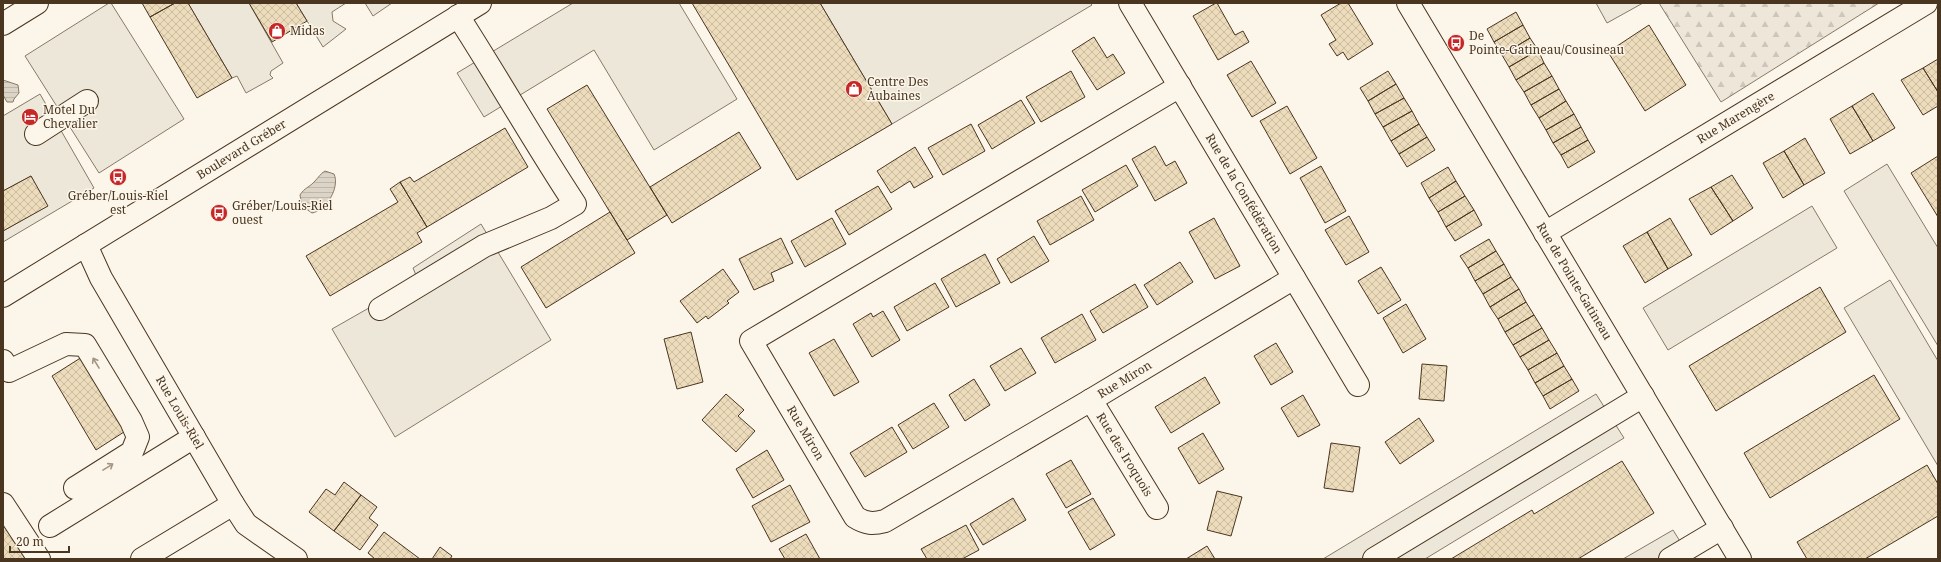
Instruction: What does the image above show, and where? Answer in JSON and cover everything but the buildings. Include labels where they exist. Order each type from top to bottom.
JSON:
[{"type":"street","points":[[3,24],[37,3]]},
{"type":"street","name":"Boulevard Gréber","points":[[3,296],[480,3]]},
{"type":"street","name":"Rue de la Confédération","points":[[1130,3],[1358,385]]},
{"type":"street","name":"Rue de Pointe-Gatineau","points":[[1408,3],[1740,559]]},
{"type":"street","name":"Rue Marengère","points":[[1545,233],[1926,3]]},
{"type":"street","points":[[380,309],[484,246],[551,218],[575,204],[550,167],[500,80],[458,16]]},
{"type":"street","name":"Rue Miron","points":[[1180,86],[751,341],[855,517],[865,523],[874,524],[885,521],[1092,400],[1294,278]]},
{"type":"street","points":[[36,134],[87,101]]},
{"type":"street","name":"Rue Louis-Riel","points":[[86,245],[101,278],[246,524],[296,559]]},
{"type":"street","points":[[6,366],[66,344],[85,345],[131,421],[138,436],[132,452],[75,488]]},
{"type":"street","points":[[1374,559],[1643,396]]},
{"type":"street","name":"Rue des Iroquois","points":[[1092,400],[1157,508]]},
{"type":"street","points":[[50,526],[194,437]]},
{"type":"street","points":[[3,504],[39,559]]},
{"type":"street","points":[[142,559],[233,504]]},
{"type":"street","points":[[1670,559],[1722,528]]},
{"type":"green space","points":[[1659,3],[1879,3],[1721,102]]},
{"type":"shaded area","points":[[111,3],[184,119],[99,173],[25,56]]},
{"type":"shaded area","points":[[188,3],[249,3],[283,63],[271,71],[270,75],[273,78],[246,93],[237,76],[232,78]]},
{"type":"shaded area","points":[[296,3],[346,3],[332,12],[333,21],[346,29],[323,47]]},
{"type":"shaded area","points":[[365,3],[392,3],[373,16]]},
{"type":"shaded area","points":[[573,3],[679,3],[737,99],[654,150],[594,50],[484,117],[457,73]]},
{"type":"shaded area","points":[[820,3],[1090,3],[1092,5],[892,124]]},
{"type":"shaded area","points":[[1596,3],[1643,3],[1607,23]]},
{"type":"shaded area","points":[[3,80],[18,85],[19,93],[13,102],[7,102],[3,95]]},
{"type":"shaded area","name":"Motel Du Chevalier","points":[[40,94],[94,188],[3,242],[3,231],[47,206],[31,176],[3,191],[3,116]]},
{"type":"shaded area","points":[[1887,164],[1938,248],[1938,346],[1844,191]]},
{"type":"shaded area","points":[[325,171],[334,174],[334,191],[323,207],[312,213],[302,206],[300,195]]},
{"type":"shaded area","points":[[1812,206],[1837,248],[1668,350],[1643,308]]},
{"type":"shaded area","points":[[481,224],[551,340],[395,437],[332,329],[418,280],[413,268]]},
{"type":"shaded area","points":[[1890,280],[1938,361],[1938,466],[1844,308]]},
{"type":"shaded area","points":[[1596,394],[1624,438],[1425,559],[1323,559]]},
{"type":"shaded area","points":[[1673,530],[1691,559],[1623,559]]},
{"type":"place","name":"Midas","points":[[277,31]]},
{"type":"place","name":"De Pointe-Gatineau/Cousineau","points":[[1456,43]]},
{"type":"place","name":"Centre Des Aubaines","points":[[854,89]]},
{"type":"place","name":"Motel Du Chevalier","points":[[30,117]]},
{"type":"place","name":"Gréber/Louis-Riel est","points":[[118,177]]},
{"type":"place","name":"Gréber/Louis-Riel ouest","points":[[219,213]]}]
